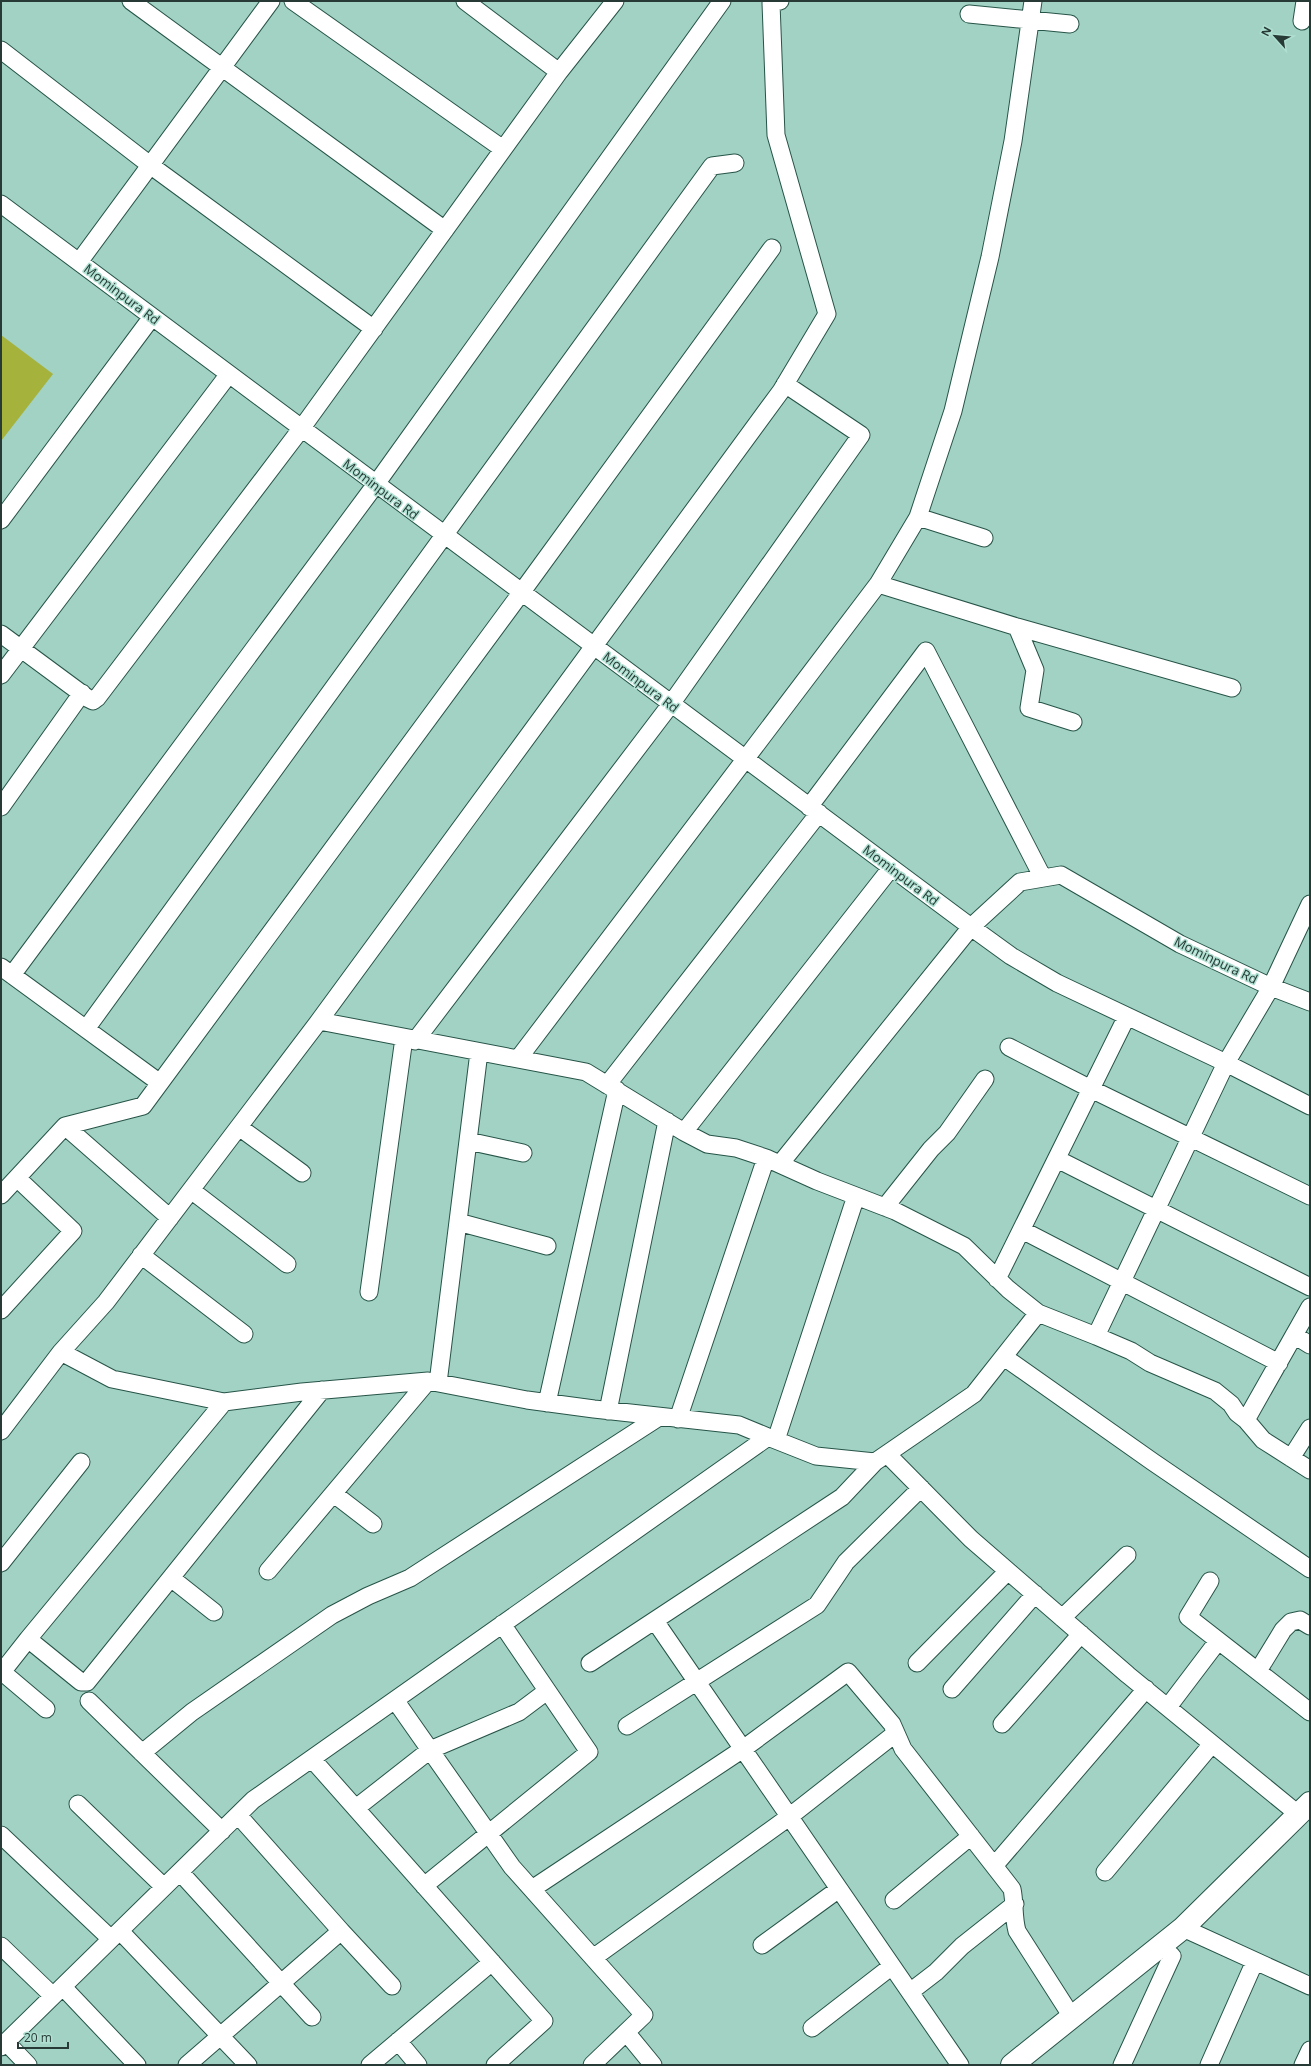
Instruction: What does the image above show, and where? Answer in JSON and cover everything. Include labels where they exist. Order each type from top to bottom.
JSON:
[{"type":"street","points":[[131,1],[445,230]]},
{"type":"street","points":[[79,262],[271,1]]},
{"type":"street","points":[[292,1],[503,149]]},
{"type":"street","points":[[465,1],[559,72]]},
{"type":"street","points":[[1,634],[82,693],[93,700],[97,698],[301,429],[559,72],[615,1]]},
{"type":"street","points":[[160,1083],[7,971],[376,484],[722,1]]},
{"type":"street","points":[[518,1059],[878,584],[918,517],[953,411],[990,257],[1013,141],[1033,1]]},
{"type":"street","points":[[1302,21],[1305,1]]},
{"type":"street","points":[[1,1431],[61,1352],[106,1302],[320,1021],[786,384],[827,314],[776,135],[774,2]]},
{"type":"street","points":[[969,14],[1070,24]]},
{"type":"street","points":[[1,50],[150,165],[374,329]]},
{"type":"street","points":[[86,1029],[712,166],[735,163]]},
{"type":"street","name":"Mominpura Rd","points":[[4,212],[79,262],[444,536],[972,927],[1020,882],[1061,875],[1180,944],[1271,987],[1310,1002]]},
{"type":"street","points":[[1,1195],[65,1126],[143,1106],[521,593],[772,248]]},
{"type":"street","points":[[1,520],[152,317]]},
{"type":"street","points":[[1,675],[229,374]]},
{"type":"street","points":[[369,1292],[410,1039],[671,704],[861,435],[786,384]]},
{"type":"street","points":[[918,517],[984,538]]},
{"type":"street","points":[[878,584],[1017,627],[1232,688]]},
{"type":"street","points":[[1017,627],[1035,670],[1028,708],[1073,722]]},
{"type":"street","points":[[547,1403],[612,1087],[814,810],[926,651],[1043,878]]},
{"type":"street","points":[[1,807],[82,693]]},
{"type":"street","points":[[684,1132],[891,868]]},
{"type":"street","points":[[1096,1336],[1226,1063],[1271,987],[1310,904]]},
{"type":"street","points":[[678,1419],[773,1161],[972,927],[1011,956],[1057,983],[1226,1063],[1310,1106]]},
{"type":"street","points":[[997,1279],[1127,1016]]},
{"type":"street","points":[[320,1021],[586,1072],[684,1132],[707,1144],[736,1148],[773,1161],[885,1207],[964,1246],[997,1279],[1038,1313],[1131,1351],[1150,1363],[1215,1391],[1231,1404],[1237,1413],[1246,1420],[1263,1440],[1310,1470]]},
{"type":"street","points":[[1009,1047],[1091,1089],[1191,1136],[1310,1196]]},
{"type":"street","points":[[268,1570],[433,1382],[458,1222],[479,1052]]},
{"type":"street","points":[[885,1207],[931,1149],[947,1132],[985,1079]]},
{"type":"street","points":[[608,1411],[667,1121]]},
{"type":"street","points":[[65,1126],[170,1218]]},
{"type":"street","points":[[239,1127],[302,1173]]},
{"type":"street","points":[[468,1141],[523,1153]]},
{"type":"street","points":[[1056,1159],[1157,1208],[1310,1287]]},
{"type":"street","points":[[1,1310],[73,1231],[17,1178]]},
{"type":"street","points":[[191,1190],[287,1264]]},
{"type":"street","points":[[28,2065],[4,2045],[253,1800],[502,1624],[772,1438],[856,1196]]},
{"type":"street","points":[[458,1222],[547,1246]]},
{"type":"street","points":[[1022,1230],[1279,1363]]},
{"type":"street","points":[[141,1255],[244,1334]]},
{"type":"street","points":[[1246,1420],[1310,1308]]},
{"type":"street","points":[[590,1663],[842,1497],[881,1458],[974,1394],[1038,1313]]},
{"type":"street","points":[[1294,1335],[1310,1345]]},
{"type":"street","points":[[61,1352],[112,1379],[224,1402],[322,1390],[433,1382],[547,1403],[739,1426],[816,1456],[881,1458],[921,1488],[972,1539],[1008,1571],[1212,1744],[1304,1809],[1183,1928],[1012,2065]]},
{"type":"street","points":[[1004,1357],[1153,1462],[1310,1569]]},
{"type":"street","points":[[28,1639],[81,1682],[86,1682],[322,1390]]},
{"type":"street","points":[[46,1709],[2,1671],[224,1402]]},
{"type":"street","points":[[142,1753],[192,1712],[332,1615],[368,1596],[410,1578],[659,1417]]},
{"type":"street","points":[[1291,1458],[1310,1428]]},
{"type":"street","points":[[1,1563],[81,1462]]},
{"type":"street","points":[[627,1726],[818,1605],[846,1562],[921,1488]]},
{"type":"street","points":[[334,1494],[373,1524]]},
{"type":"street","points":[[1062,1618],[1127,1555]]},
{"type":"street","points":[[917,1663],[1008,1571]]},
{"type":"street","points":[[171,1578],[214,1612]]},
{"type":"street","points":[[1210,1581],[1188,1617],[1310,1712]]},
{"type":"street","points":[[952,1689],[1035,1594]]},
{"type":"street","points":[[1258,1672],[1283,1630],[1291,1622],[1300,1620],[1310,1626]]},
{"type":"street","points":[[655,1621],[960,2065]]},
{"type":"street","points":[[424,1886],[589,1752],[502,1624]]},
{"type":"street","points":[[1002,1724],[1081,1634]]},
{"type":"street","points":[[1168,1707],[1218,1641]]},
{"type":"street","points":[[532,1889],[742,1749],[848,1672],[892,1724],[903,1748],[1012,1889],[1015,1904],[1013,1916],[1017,1931],[1072,2017]]},
{"type":"street","points":[[994,1866],[1146,1689]]},
{"type":"street","points":[[356,1808],[430,1750],[519,1712],[548,1691]]},
{"type":"street","points":[[395,1700],[512,1867],[644,2015],[592,2065]]},
{"type":"street","points":[[89,1701],[222,1831]]},
{"type":"street","points":[[593,1958],[789,1817],[896,1733]]},
{"type":"street","points":[[1105,1872],[1212,1744]]},
{"type":"street","points":[[312,1759],[544,2021],[495,2065]]},
{"type":"street","points":[[78,1804],[164,1887]]},
{"type":"street","points":[[238,1815],[392,1986]]},
{"type":"street","points":[[1,1835],[115,1935],[221,2035],[248,2065]]},
{"type":"street","points":[[894,1900],[971,1836]]},
{"type":"street","points":[[180,1872],[312,2017]]},
{"type":"street","points":[[762,1945],[839,1889]]},
{"type":"street","points":[[910,1992],[936,1972],[962,1946],[1015,1904]]},
{"type":"street","points":[[1183,1928],[1310,1986]]},
{"type":"street","points":[[187,2065],[341,1931]]},
{"type":"street","points":[[1,1946],[58,1992],[137,2065]]},
{"type":"street","points":[[1122,2065],[1172,1956],[1161,1946]]},
{"type":"street","points":[[1209,2065],[1255,1961]]},
{"type":"street","points":[[370,2065],[492,1962]]},
{"type":"street","points":[[812,2028],[892,1966]]},
{"type":"street","points":[[626,2032],[653,2065]]},
{"type":"street","points":[[398,2041],[418,2065]]},
{"type":"street","points":[[1303,2065],[1310,2050]]},
{"type":"green space","points":[[1,335],[53,374],[1,441]]}]
